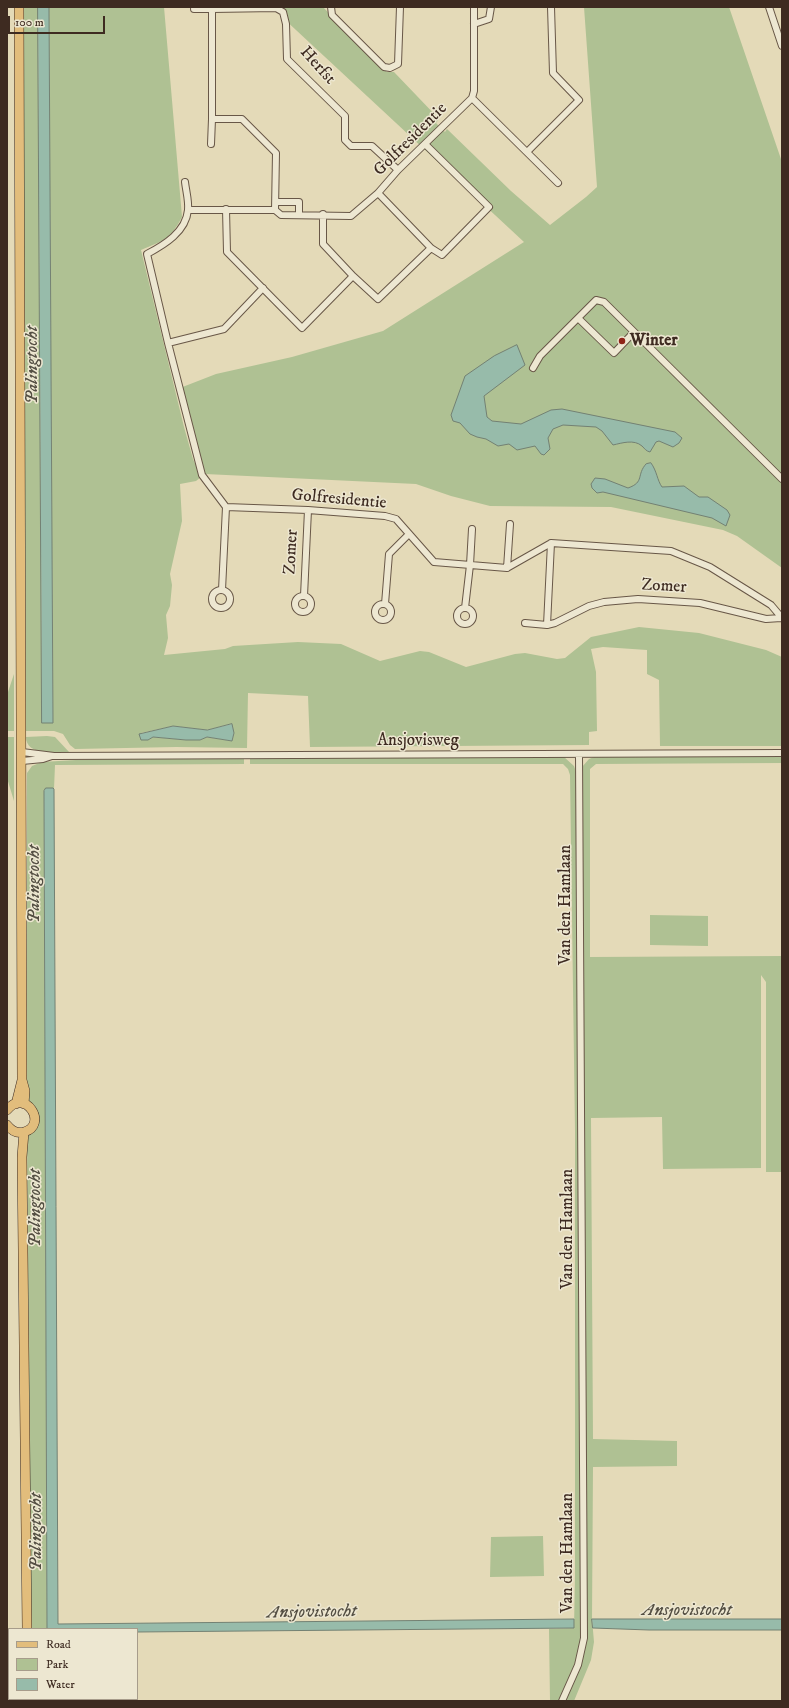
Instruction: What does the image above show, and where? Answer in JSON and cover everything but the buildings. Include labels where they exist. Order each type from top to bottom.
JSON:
[{"type":"main road","points":[[19,7],[22,756],[22,1080],[20,1104]]},
{"type":"main road","points":[[7,1110],[20,1104],[32,1109],[34,1118],[32,1126],[20,1132]]},
{"type":"main road","points":[[7,1125],[20,1132]]},
{"type":"main road","points":[[20,1132],[22,1157],[27,1628]]},
{"type":"street","points":[[332,7],[332,15],[384,67],[390,68],[398,64],[400,7]]},
{"type":"street","name":"Golfresidentie","points":[[188,210],[275,210],[281,215],[323,214],[352,216],[378,193],[398,170],[472,98],[474,91],[474,7]]},
{"type":"street","points":[[474,24],[489,19],[491,7]]},
{"type":"street","points":[[527,152],[579,100],[553,73],[551,7]]},
{"type":"street","points":[[768,7],[782,46]]},
{"type":"street","points":[[211,144],[212,8]]},
{"type":"street","name":"Herfst","points":[[194,9],[276,8],[283,12],[286,24],[287,59],[345,116],[346,140],[351,146],[372,146],[398,170]]},
{"type":"street","points":[[472,98],[558,182]]},
{"type":"street","points":[[212,119],[242,119],[276,154],[275,210]]},
{"type":"street","points":[[378,193],[431,248],[442,255],[489,207],[425,144]]},
{"type":"street","points":[[184,182],[188,210],[186,219],[176,234],[165,245],[147,254],[202,475],[226,507],[222,590]]},
{"type":"street","points":[[276,202],[299,202],[300,215]]},
{"type":"street","points":[[226,209],[227,252],[302,328],[353,276]]},
{"type":"street","points":[[323,214],[323,244],[353,276],[378,299],[431,248]]},
{"type":"street","points":[[168,343],[224,329],[263,288]]},
{"type":"street","points":[[533,368],[540,356],[596,300],[604,302],[782,479]]},
{"type":"street","points":[[578,318],[614,353],[634,332]]},
{"type":"street","name":"Golfresidentie","points":[[226,507],[308,510],[385,516],[396,519],[434,562],[508,568]]},
{"type":"street","name":"Zomer","points":[[304,596],[308,510]]},
{"type":"street","points":[[508,568],[510,524]]},
{"type":"street","points":[[465,608],[472,529]]},
{"type":"street","points":[[385,604],[389,554],[409,534]]},
{"type":"street","points":[[508,568],[551,544],[671,551],[710,567],[771,605],[782,618]]},
{"type":"street","points":[[547,625],[551,544]]},
{"type":"street","name":"Zomer","points":[[525,623],[547,625],[555,623],[589,606],[604,602],[638,599],[700,603],[766,619],[782,618]]},
{"type":"street","name":"Ansjovisweg","points":[[22,756],[43,753],[54,756],[782,753]]},
{"type":"street","name":"Van den Hamlaan","points":[[562,1701],[578,1665],[584,1638],[579,754]]},
{"type":"green space","points":[[23,7],[38,7],[42,723],[53,723],[49,7],[164,7],[182,217],[173,231],[165,239],[141,250],[184,427],[193,459],[201,477],[196,481],[180,484],[182,521],[170,574],[172,585],[170,606],[166,615],[168,638],[164,655],[225,649],[233,646],[298,642],[341,644],[380,661],[420,651],[429,652],[466,667],[515,654],[525,653],[557,659],[565,658],[591,637],[639,627],[699,633],[766,650],[782,657],[782,746],[660,746],[659,680],[647,674],[647,650],[603,647],[591,649],[596,672],[597,731],[589,732],[589,745],[310,747],[308,696],[248,693],[247,748],[176,747],[75,749],[70,745],[63,734],[54,731],[26,731]],"holes":[[[231,724],[234,733],[232,741],[207,737],[200,740],[153,737],[148,740],[141,733],[173,726],[207,730]]]},
{"type":"green space","points":[[279,7],[323,7],[381,67],[387,72],[394,72],[439,119],[436,123],[445,132],[447,129],[511,191],[550,225],[597,187],[584,7],[729,7],[782,162],[782,568],[737,536],[723,530],[611,507],[490,506],[451,496],[416,484],[205,474],[180,388],[216,374],[292,357],[383,331],[524,242],[282,17]]},
{"type":"green space","points":[[14,674],[14,731],[7,731],[7,695]]},
{"type":"green space","points":[[7,737],[14,737],[14,801],[7,778]]},
{"type":"green space","points":[[26,737],[55,737],[70,753],[43,752],[36,750],[27,743]]},
{"type":"green space","points":[[782,756],[782,763],[596,764],[590,769],[590,957],[782,956],[782,1172],[766,1172],[766,982],[761,975],[761,1168],[663,1169],[662,1117],[591,1118],[593,1439],[677,1441],[677,1466],[593,1467],[592,1619],[594,1642],[591,1660],[574,1701],[564,1701],[581,1660],[586,1634],[582,767],[589,759],[594,757]]},
{"type":"green space","points":[[564,757],[574,766],[576,772],[581,1640],[575,1663],[559,1701],[550,1701],[549,1629],[574,1628],[575,1131],[570,775],[568,769],[563,764],[250,764],[250,759]]},
{"type":"green space","points":[[93,759],[244,759],[244,764],[55,765],[54,789],[52,788],[44,791],[47,1628],[31,1628],[27,1140],[28,1135],[35,1127],[27,1094],[27,773],[32,766],[42,762]]},
{"type":"green space","points":[[650,915],[708,916],[708,946],[650,945]]},
{"type":"green space","points":[[543,1536],[544,1576],[490,1577],[491,1537]]},
{"type":"water","points":[[38,7],[49,7],[53,723],[42,723]]},
{"type":"water","points":[[517,345],[525,365],[484,396],[487,417],[492,421],[521,424],[551,410],[562,409],[675,432],[682,438],[679,443],[673,447],[659,441],[656,442],[650,452],[639,444],[635,443],[628,442],[613,445],[602,431],[596,427],[563,425],[553,429],[548,438],[550,449],[544,455],[541,454],[535,446],[517,450],[509,444],[498,446],[486,439],[470,434],[460,423],[453,421],[451,415],[465,376],[494,356]]},
{"type":"water","points":[[651,463],[662,487],[684,486],[699,497],[708,497],[727,510],[730,515],[726,526],[712,518],[603,492],[597,493],[592,488],[591,484],[595,478],[605,479],[628,488],[633,486],[639,481],[641,472],[646,464]]},
{"type":"water","points":[[232,724],[234,733],[232,741],[207,737],[200,740],[153,737],[148,740],[141,740],[139,734],[173,726],[207,730]]},
{"type":"water","points":[[46,788],[54,789],[58,1624],[574,1619],[574,1628],[138,1632],[138,1628],[47,1628],[44,791]]},
{"type":"water","points":[[592,1619],[782,1619],[782,1630],[649,1630],[593,1628]]},
{"type":"place","name":"Winter","points":[[622,341]]},
{"type":"water label","name":"Palingtocht","points":[[33,365]]},
{"type":"water label","name":"Palingtocht","points":[[35,884]]},
{"type":"water label","name":"Palingtocht","points":[[36,1208]]},
{"type":"water label","name":"Palingtocht","points":[[37,1532]]},
{"type":"water label","name":"Ansjovistocht","points":[[687,1611]]},
{"type":"water label","name":"Ansjovistocht","points":[[312,1613]]}]
